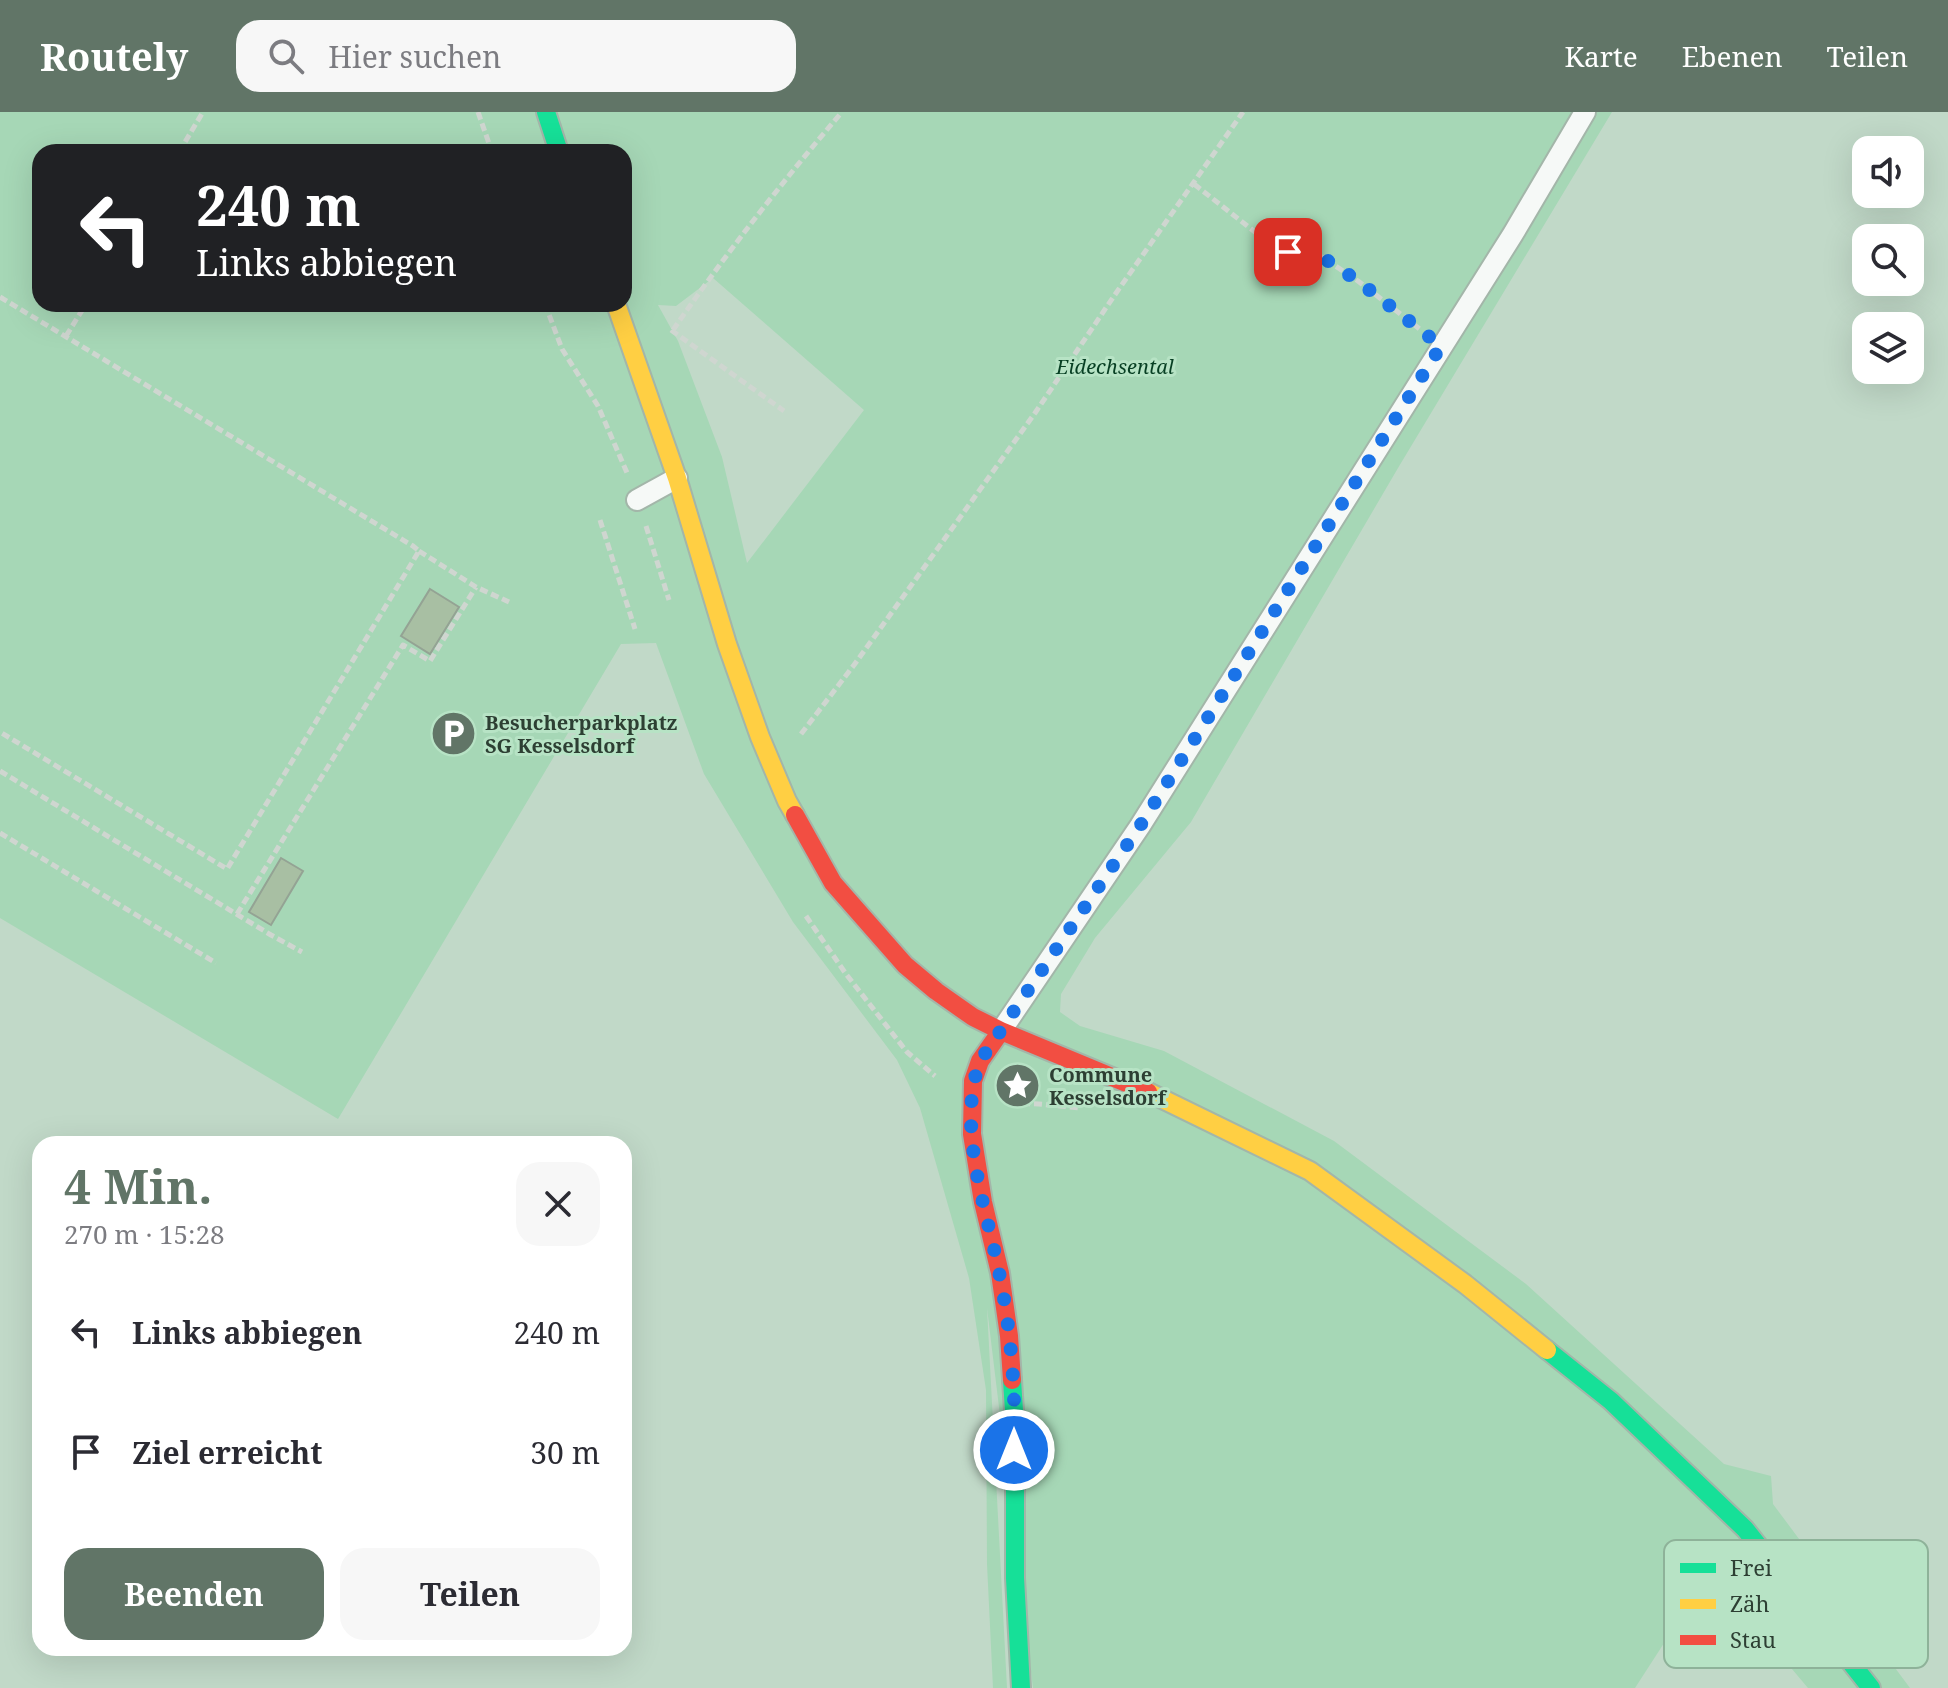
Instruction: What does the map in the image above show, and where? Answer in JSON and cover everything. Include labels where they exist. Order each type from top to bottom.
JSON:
[{"type":"street","points":[[546,112],[556,144]]},
{"type":"street","points":[[619,312],[677,478],[727,644],[787,801],[833,883],[905,965],[973,1017],[1151,1093],[1310,1171],[1465,1284],[1611,1401],[1754,1540]]},
{"type":"street","points":[[1001,1031],[980,1061],[973,1081],[972,1134],[983,1202],[1000,1273],[1013,1377],[1015,1578],[1021,1688]]},
{"type":"street","points":[[1855,1668],[1871,1688]]},
{"type":"lane","points":[[1001,1031],[1140,826],[1513,234],[1585,112]]},
{"type":"lane","points":[[637,500],[677,478]]},
{"type":"path","points":[[184,144],[203,112]]},
{"type":"path","points":[[478,112],[489,144]]},
{"type":"path","points":[[673,330],[713,273],[842,112]]},
{"type":"path","points":[[800,736],[1035,413],[1243,112]]},
{"type":"path","points":[[1194,184],[1274,247],[1322,257],[1441,346]]},
{"type":"path","points":[[0,297],[476,587],[509,602]]},
{"type":"path","points":[[66,336],[81,312]]},
{"type":"path","points":[[548,312],[562,349],[607,425],[637,500]]},
{"type":"path","points":[[629,338],[657,327],[673,330],[784,411]]},
{"type":"path","points":[[600,520],[635,629]]},
{"type":"path","points":[[0,732],[227,869],[419,551]]},
{"type":"path","points":[[237,914],[403,645],[430,661],[476,587]]},
{"type":"path","points":[[0,771],[302,952]]},
{"type":"path","points":[[0,833],[216,963]]},
{"type":"path","points":[[972,1098],[993,1103],[1081,1108],[1092,1112]]},
{"type":"green space","name":"Eidechsental","points":[[0,112],[1612,112],[1398,468],[1191,822],[1095,938],[1061,994],[1060,1012],[1080,1026],[1164,1051],[1334,1141],[1526,1284],[1724,1464],[1771,1476],[1773,1504],[1800,1540],[1664,1540],[1664,1643],[1635,1688],[1033,1688],[987,1308],[1007,1688],[993,1688],[987,1564],[986,1390],[969,1278],[920,1108],[897,1060],[793,922],[704,774],[656,643],[621,644],[338,1119],[0,918]],"holes":[[[713,278],[864,410],[747,563],[722,457],[678,341],[658,305],[676,306]]]},
{"type":"green space","points":[[1791,1668],[1895,1668],[1910,1688],[1808,1688]]},
{"type":"building","points":[[430,589],[459,607],[430,654],[401,636]]},
{"type":"building","points":[[281,858],[303,871],[271,925],[249,912]]},
{"type":"traffic: fast","points":[[546,112],[556,144]]},
{"type":"traffic: fast","points":[[1547,1350],[1611,1401],[1754,1540]]},
{"type":"traffic: fast","points":[[1012,1380],[1015,1578],[1021,1688]]},
{"type":"traffic: fast","points":[[1855,1668],[1871,1688]]},
{"type":"traffic: slow","points":[[619,312],[677,478],[727,644],[760,737],[795,815]]},
{"type":"traffic: slow","points":[[1148,1092],[1310,1171],[1465,1284],[1547,1350]]},
{"type":"traffic: jam","points":[[795,815],[833,883],[905,965],[936,991],[973,1017],[1001,1031],[1148,1092]]},
{"type":"traffic: jam","points":[[1001,1031],[980,1061],[973,1081],[972,1134],[983,1202],[1000,1273],[1012,1380]]},
{"type":"place","name":"Besucherparkplatz SG Kesselsdorf","points":[[454,734]]},
{"type":"place","name":"Commune Kesselsdorf","points":[[1018,1086]]},
{"type":"route","points":[[1014,1450],[1009,1336],[1000,1273],[983,1202],[972,1134],[973,1081],[980,1061],[1140,826],[1441,346],[1322,257],[1288,252]]}]
